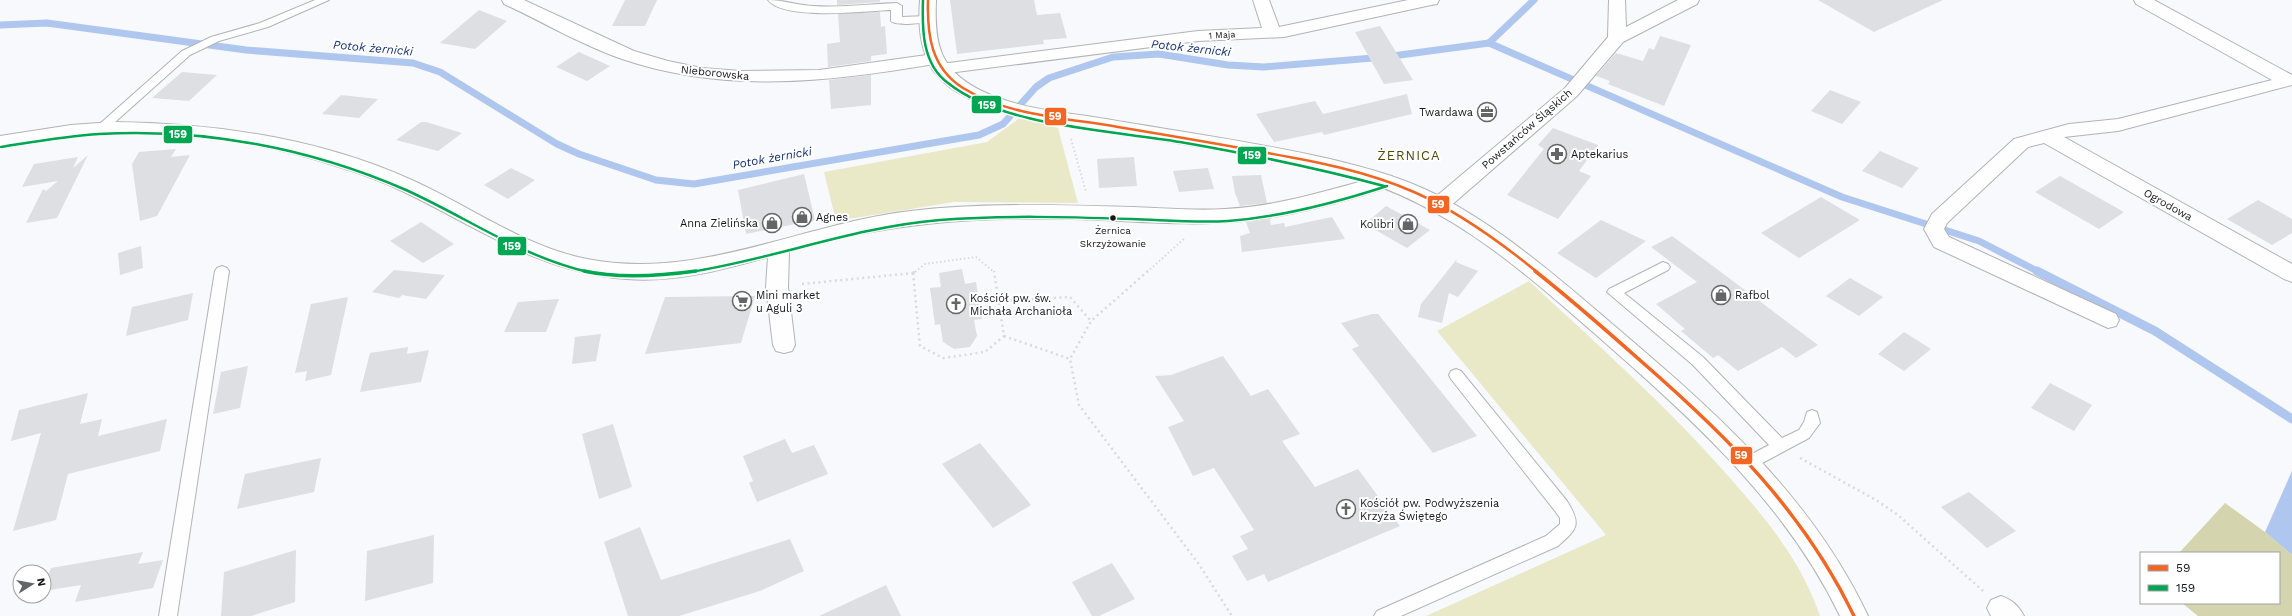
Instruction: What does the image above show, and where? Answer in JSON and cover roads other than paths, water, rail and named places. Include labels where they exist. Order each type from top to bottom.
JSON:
[{"type":"street","name":"Nieborowska","points":[[510,0],[629,55],[677,69],[703,73],[757,77],[808,75],[937,64]]},
{"type":"street","points":[[928,0],[928,45],[937,64],[952,81],[981,98],[1065,118],[1273,154],[1329,166],[1384,181],[1440,204],[1473,225],[1571,301],[1673,390],[1747,464],[1791,513],[1817,547],[1854,616]]},
{"type":"street","points":[[1261,0],[1273,33]]},
{"type":"street","name":"1 Maja","points":[[937,64],[1198,36],[1273,33],[1315,26],[1431,0]]},
{"type":"street","points":[[1617,0],[1617,38]]},
{"type":"street","name":"Powstańców Śląskich","points":[[1440,204],[1571,92],[1617,38],[1691,0]]},
{"type":"street","points":[[2142,0],[2290,81]]},
{"type":"street","points":[[2108,320],[2000,268],[1941,242],[1936,224],[2021,143],[2045,135],[2069,130],[2118,125],[2290,81]]},
{"type":"street","points":[[0,142],[100,129],[147,129],[221,135],[249,139],[328,156],[409,186],[520,244],[562,260],[587,267],[614,271],[663,274],[720,264],[856,226],[933,214],[1091,213],[1209,216],[1237,215],[1281,208],[1337,196],[1384,181]]},
{"type":"street","name":"Ogrodowa","points":[[2045,135],[2292,274]]},
{"type":"street","points":[[779,248],[777,287],[784,345]]},
{"type":"lane","points":[[100,129],[186,53],[215,39],[264,25],[324,0]]},
{"type":"lane","points":[[773,0],[782,6],[803,10],[897,6],[896,22],[927,19]]},
{"type":"lane","points":[[1663,268],[1614,292],[1698,361],[1781,447]]},
{"type":"lane","points":[[168,616],[222,271]]},
{"type":"lane","points":[[1383,616],[1552,541],[1568,527],[1568,518],[1561,506],[1456,375]]},
{"type":"lane","points":[[1747,464],[1804,434],[1812,423],[1812,416]]},
{"type":"water","points":[[2292,471],[2292,555],[2265,532]]},
{"type":"waterway","name":"Potok żernicki","points":[[1489,43],[1534,0]]},
{"type":"waterway","name":"Potok żernicki","points":[[0,25],[47,23],[246,50],[413,63],[440,72],[557,144],[579,154],[656,180],[694,184],[979,135],[1003,124],[1036,87],[1049,78],[1113,57],[1159,54],[1228,65],[1264,67],[1385,57],[1489,43]]},
{"type":"waterway","points":[[1489,43],[1842,197],[1979,241],[2039,272]]},
{"type":"waterway","points":[[2037,271],[2155,331],[2292,419]]},
{"type":"place","name":"Twardawa","points":[[1487,112]]},
{"type":"place","name":"Aptekarius","points":[[1557,154]]},
{"type":"place","name":"Agnes","points":[[802,217]]},
{"type":"place","name":"Żernica Skrzyżowanie","points":[[1113,218]]},
{"type":"place","name":"Anna Zielińska","points":[[772,223]]},
{"type":"place","name":"Kolibri","points":[[1408,224]]},
{"type":"place","name":"Rafbol","points":[[1721,295]]},
{"type":"place","name":"Mini market u Aguli 3","points":[[742,301]]},
{"type":"place","name":"Kościół pw. św. Michała Archanioła","points":[[956,304]]},
{"type":"place","name":"Kościół pw. Podwyższenia Krzyża Świętego","points":[[1346,509]]},
{"type":"district","name":"ŻERNICA","points":[[1409,155]]}]
